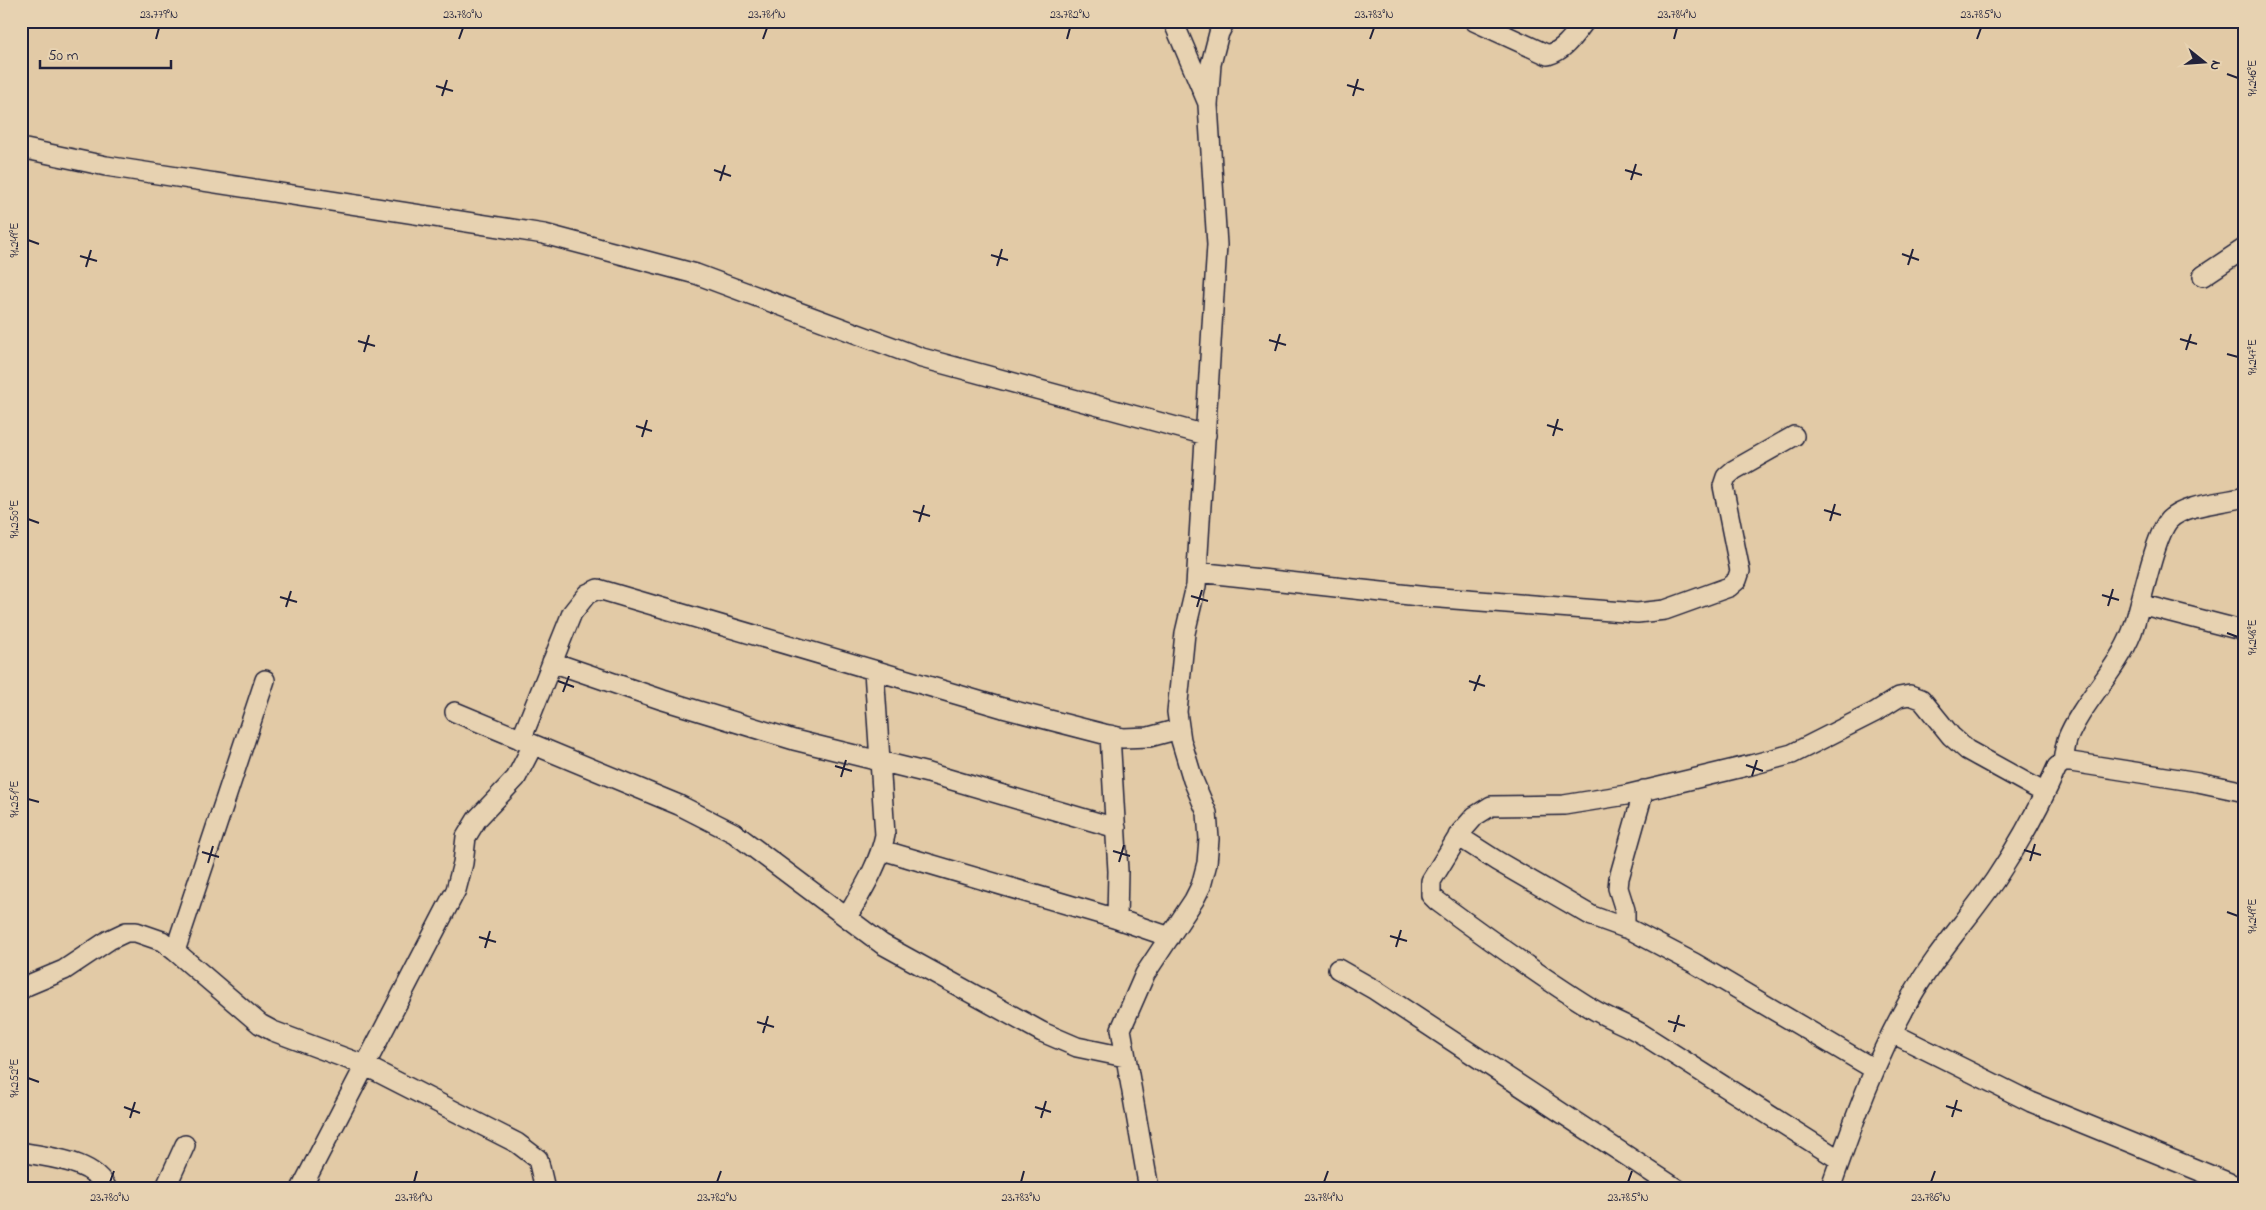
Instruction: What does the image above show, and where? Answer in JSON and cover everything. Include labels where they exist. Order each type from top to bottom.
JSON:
[{"type":"street","points":[[1173,21],[1208,105]]},
{"type":"street","points":[[1150,1189],[1121,1029],[1145,974],[1194,900],[1201,886],[1207,863],[1209,839],[1207,813],[1193,780],[1177,712],[1180,671],[1197,572],[1216,245],[1208,105],[1211,64],[1219,33],[1225,21]]},
{"type":"street","points":[[1474,21],[1548,55],[1557,53],[1564,47],[1585,21]]},
{"type":"street","points":[[21,148],[106,166],[544,234],[696,274],[922,358],[1206,435]]},
{"type":"street","points":[[2203,276],[2245,248]]},
{"type":"street","points":[[1197,572],[1438,598],[1637,614],[1665,610],[1729,587],[1737,580],[1740,571],[1723,486],[1726,477],[1734,470],[1794,436]]},
{"type":"street","points":[[1830,1189],[1874,1069],[1911,996],[1943,949],[1995,880],[2030,825],[2057,767],[2063,762],[2067,741],[2078,720],[2132,633],[2158,544],[2167,522],[2176,514],[2191,508],[2245,497]]},
{"type":"street","points":[[301,1189],[456,890],[463,863],[466,837],[477,819],[516,778],[552,662],[572,613],[586,594],[598,589],[1004,708],[1123,738],[1149,736],[1180,729]]},
{"type":"street","points":[[2140,604],[2245,631]]},
{"type":"street","points":[[552,662],[663,700],[794,740],[880,760],[1116,828]]},
{"type":"street","points":[[847,917],[882,850],[885,834],[874,670]]},
{"type":"street","points":[[175,951],[265,680]]},
{"type":"street","points":[[1840,1160],[1642,1034],[1621,1022],[1593,1010],[1516,958],[1437,901],[1431,895],[1431,881],[1458,836],[1475,816],[1491,806],[1564,805],[1644,790],[1792,754],[1875,712],[1900,697],[1910,695],[1921,699],[1951,736],[1967,750],[2045,793]]},
{"type":"street","points":[[455,712],[679,805],[734,833],[882,944],[1042,1032],[1078,1046],[1125,1057]]},
{"type":"street","points":[[1110,735],[1118,871],[1117,919]]},
{"type":"street","points":[[2063,762],[2198,782],[2245,792]]},
{"type":"street","points":[[1624,928],[1625,910],[1618,888],[1619,878],[1644,790]]},
{"type":"street","points":[[1458,836],[1592,916],[1624,928],[1694,963],[1874,1069]]},
{"type":"street","points":[[882,850],[1117,919],[1170,937]]},
{"type":"street","points":[[21,990],[26,986],[64,970],[109,940],[126,932],[136,932],[162,941],[260,1024],[364,1065],[517,1143],[538,1160],[545,1189]]},
{"type":"street","points":[[1338,969],[1383,996],[1677,1189]]},
{"type":"street","points":[[1892,1033],[2031,1102],[2244,1189]]},
{"type":"street","points":[[165,1189],[185,1145]]},
{"type":"street","points":[[21,1152],[89,1169],[101,1180],[107,1189]]}]
